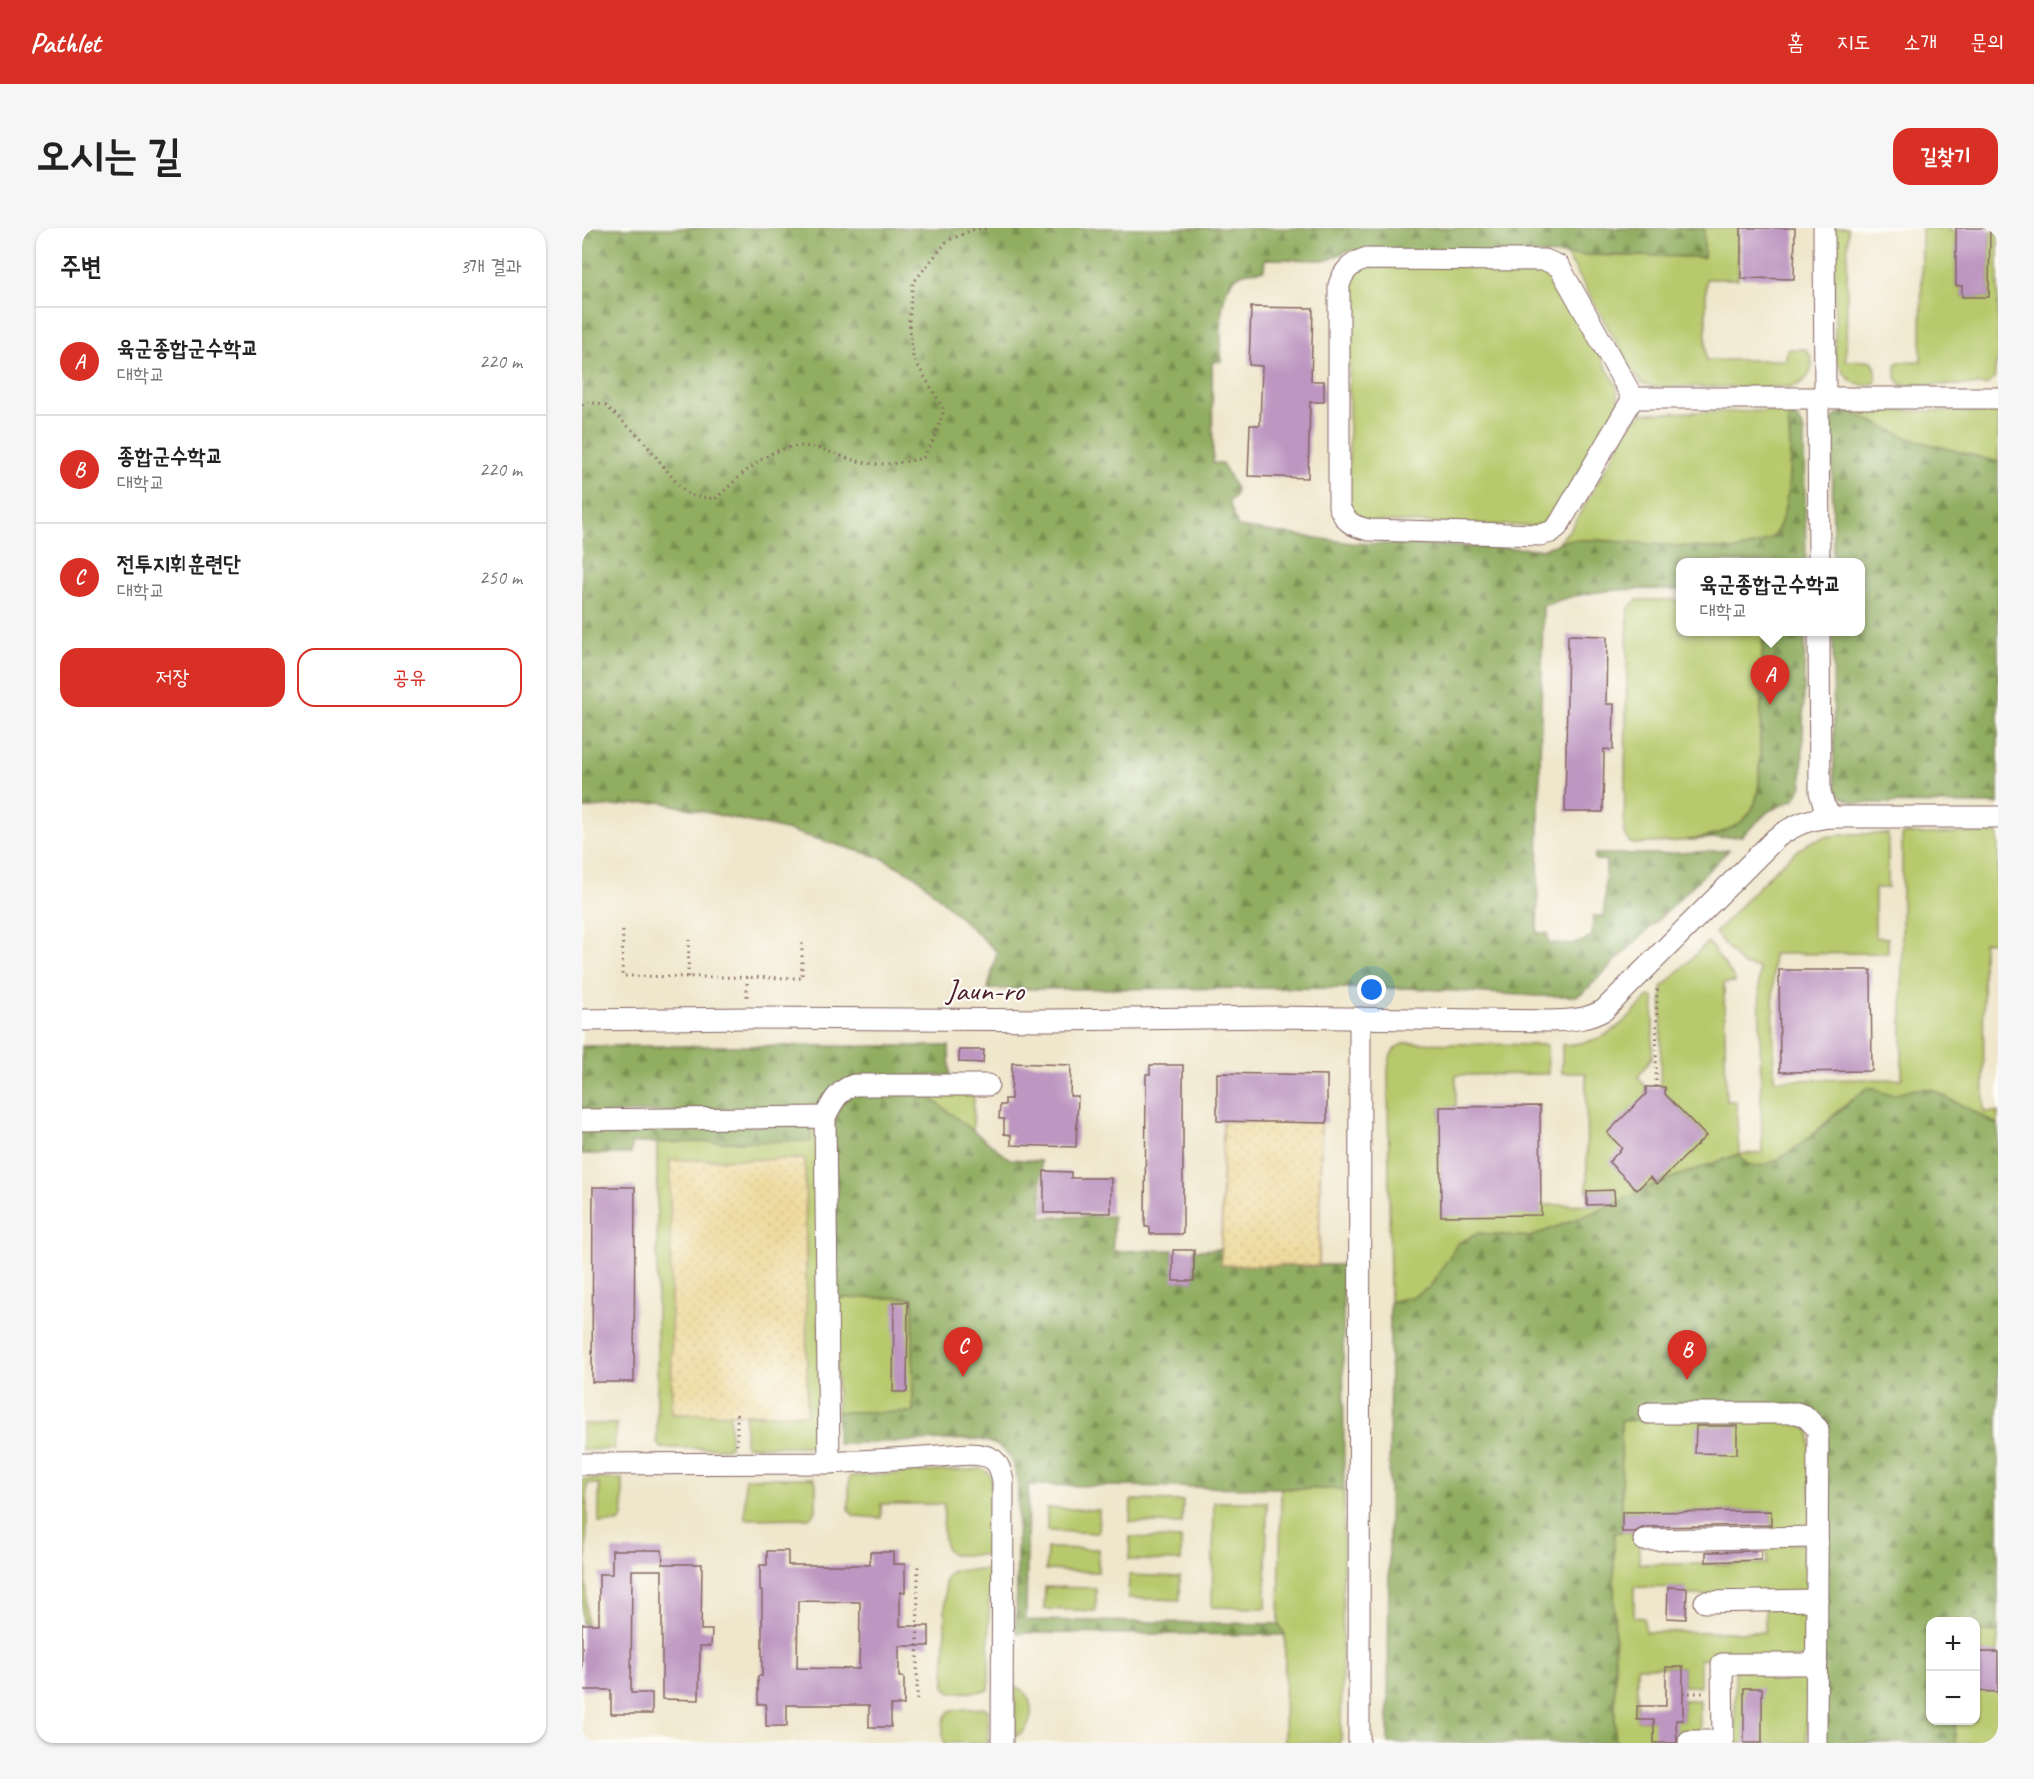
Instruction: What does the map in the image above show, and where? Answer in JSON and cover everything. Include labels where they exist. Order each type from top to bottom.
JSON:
[{"type":"street","points":[[1819,558],[1824,228]]},
{"type":"street","points":[[1364,259],[1545,260],[1552,262],[1558,266],[1632,398],[1557,526],[1551,531],[1540,535],[1369,530],[1355,527],[1342,517],[1338,507],[1339,285],[1344,272],[1352,264],[1364,259]]},
{"type":"street","points":[[1632,398],[1998,398]]},
{"type":"street","points":[[1819,636],[1820,792],[1824,806],[1832,817]]},
{"type":"street","points":[[1794,826],[1820,792]]},
{"type":"street","points":[[1794,826],[1817,818],[1832,817],[1998,817]]},
{"type":"street","name":"Jaun-ro","points":[[582,1020],[748,1018],[1041,1020],[1244,1017],[1580,1020],[1604,1010],[1776,838],[1794,826]]},
{"type":"street","points":[[1359,1743],[1360,1018]]},
{"type":"street","points":[[828,1463],[825,1117],[833,1101],[841,1092],[854,1085],[988,1084]]},
{"type":"street","points":[[582,1120],[825,1117]]},
{"type":"street","points":[[1649,1413],[1797,1413],[1805,1416],[1818,1429],[1816,1743]]},
{"type":"street","points":[[582,1464],[828,1463],[977,1455],[993,1458],[1001,1468],[1004,1481],[1002,1743]]},
{"type":"street","points":[[1644,1540],[1816,1537]]},
{"type":"street","points":[[1705,1602],[1817,1600]]},
{"type":"street","points":[[1689,1741],[1723,1741],[1722,1664],[1816,1664]]},
{"type":"path","points":[[582,405],[590,402],[606,406],[642,438],[680,487],[691,496],[715,499],[756,462],[787,448],[815,446],[866,463],[893,465],[923,458],[935,437],[944,410],[913,357],[909,321],[913,283],[947,241],[972,230],[988,228]]},
{"type":"path","points":[[623,931],[622,976],[802,978],[802,940]]},
{"type":"path","points":[[688,977],[689,940]]},
{"type":"path","points":[[747,977],[747,999]]},
{"type":"path","points":[[1656,1087],[1657,986]]},
{"type":"path","points":[[737,1413],[737,1450]]},
{"type":"path","points":[[917,1700],[918,1563]]},
{"type":"green space","points":[[582,228],[1704,228],[1704,257],[1346,251],[1328,260],[1265,259],[1264,270],[1241,274],[1233,280],[1227,290],[1222,313],[1221,361],[1212,362],[1213,463],[1222,463],[1236,489],[1235,496],[1229,502],[1238,527],[1352,543],[1544,549],[1566,540],[1596,540],[1736,550],[1754,546],[1771,538],[1778,529],[1786,501],[1790,465],[1788,421],[1793,416],[1802,425],[1806,558],[1676,558],[1676,590],[1593,592],[1543,606],[1537,933],[1548,933],[1548,943],[1566,944],[1583,941],[1592,935],[1593,916],[1604,916],[1606,860],[1595,860],[1595,854],[1660,854],[1729,850],[1584,992],[1576,996],[1537,996],[1407,988],[988,989],[997,952],[917,877],[882,858],[790,831],[660,802],[582,809]]},
{"type":"green space","points":[[1704,228],[1738,228],[1738,279],[1706,279],[1706,360],[1786,360],[1787,349],[1806,349],[1810,355],[1812,367],[1807,378],[1802,382],[1790,387],[1653,387],[1642,383],[1633,372],[1566,255],[1704,257]]},
{"type":"green space","points":[[1834,228],[1848,228],[1846,361],[1872,361],[1876,369],[1876,380],[1875,383],[1868,385],[1861,385],[1850,380],[1835,359]]},
{"type":"green space","points":[[1922,228],[1950,228],[1950,231],[1956,231],[1956,286],[1962,286],[1962,297],[1989,297],[1990,232],[1998,232],[1998,362],[1994,379],[1987,385],[1902,385],[1896,378],[1896,364],[1921,361]]},
{"type":"green space","points":[[1548,265],[1617,386],[1619,403],[1553,517],[1547,523],[1532,526],[1364,521],[1355,515],[1349,499],[1349,287],[1358,267]]},
{"type":"green space","points":[[1847,410],[1998,412],[1998,462],[1910,439],[1860,416],[1839,413]]},
{"type":"green space","points":[[1781,411],[1793,416],[1788,422],[1789,482],[1783,515],[1778,528],[1768,540],[1736,550],[1596,540],[1559,542],[1572,527],[1634,419],[1643,413]]},
{"type":"green space","points":[[1840,413],[1860,416],[1910,439],[1998,462],[1998,804],[1856,803],[1845,799],[1837,790],[1834,774],[1833,636],[1865,636],[1865,558],[1833,558],[1832,423]]},
{"type":"green space","points":[[1637,600],[1676,600],[1676,636],[1763,636],[1757,797],[1745,818],[1718,834],[1684,841],[1636,844],[1630,843],[1624,833],[1628,609]]},
{"type":"green space","points":[[1763,636],[1805,636],[1802,785],[1795,799],[1769,811],[1742,836],[1689,840],[1717,834],[1742,821],[1754,806],[1759,783]]},
{"type":"green space","points":[[1998,833],[1998,941],[1983,942],[1984,1112],[1998,1112],[1998,1125],[1930,1089],[1922,1088],[1889,1094],[1875,1088],[1858,1095],[1847,1103],[1805,1142],[1774,1162],[1759,1166],[1745,1163],[1657,1184],[1615,1204],[1530,1237],[1479,1233],[1458,1243],[1430,1287],[1415,1296],[1390,1302],[1388,1071],[1390,1057],[1397,1047],[1406,1043],[1547,1045],[1548,1074],[1456,1075],[1456,1107],[1440,1108],[1441,1216],[1541,1205],[1614,1204],[1614,1190],[1587,1191],[1586,1073],[1562,1073],[1562,1045],[1590,1041],[1611,1032],[1649,997],[1652,997],[1654,999],[1652,1057],[1638,1077],[1646,1087],[1646,1094],[1706,1136],[1665,1094],[1665,1087],[1660,1087],[1662,988],[1708,942],[1735,979],[1735,982],[1724,983],[1726,1101],[1736,1101],[1739,1154],[1762,1153],[1759,968],[1742,965],[1715,933],[1779,866],[1806,845],[1835,835],[1888,834],[1888,888],[1875,888],[1875,937],[1888,938],[1888,953],[1773,954],[1774,1080],[1902,1079],[1903,834]]},
{"type":"green space","points":[[582,1046],[949,1046],[950,1075],[857,1077],[815,1108],[582,1114]]},
{"type":"green space","points":[[1867,1088],[1875,1088],[1889,1094],[1922,1088],[1930,1089],[1998,1125],[1998,1632],[1980,1632],[1980,1617],[1926,1617],[1926,1725],[1955,1725],[1955,1743],[1822,1743],[1823,1431],[1797,1405],[1641,1405],[1641,1420],[1621,1421],[1622,1532],[1614,1533],[1615,1743],[1388,1743],[1390,1302],[1414,1296],[1430,1287],[1458,1243],[1479,1233],[1530,1237],[1615,1204],[1657,1183],[1739,1154],[1748,1164],[1760,1165],[1775,1160],[1809,1137]]},
{"type":"green space","points":[[923,1092],[974,1093],[973,1131]]},
{"type":"green space","points":[[923,1092],[1010,1159],[1041,1161],[1042,1217],[1113,1216],[1113,1251],[1173,1250],[1174,1281],[1194,1281],[1194,1250],[1221,1249],[1222,1265],[1343,1265],[1344,1489],[1028,1485],[1026,1620],[1279,1624],[1285,1635],[1016,1633],[1018,1485],[1014,1466],[1006,1452],[994,1444],[975,1439],[837,1444],[837,1412],[913,1412],[913,1298],[836,1298],[834,1124],[840,1106],[852,1094]]},
{"type":"green space","points":[[582,1125],[811,1126],[811,1141],[632,1143],[631,1154],[582,1154]]},
{"type":"green space","points":[[811,1126],[819,1133],[820,1439],[816,1446],[745,1446],[745,1415],[807,1414],[805,1159],[672,1413],[730,1413],[730,1448],[662,1448],[657,1442],[657,1142],[810,1141]]},
{"type":"green space","points":[[836,1298],[913,1298],[913,1412],[837,1412]]},
{"type":"green space","points":[[1621,1420],[1796,1420],[1810,1432],[1810,1532],[1771,1532],[1771,1511],[1622,1512]]},
{"type":"green space","points":[[582,1424],[617,1424],[614,1449],[582,1450]]},
{"type":"green space","points":[[983,1469],[990,1474],[991,1478],[989,1552],[987,1555],[953,1555],[948,1551],[943,1532],[944,1504],[881,1504],[881,1518],[854,1516],[849,1510],[849,1478],[851,1476]]},
{"type":"green space","points":[[745,1478],[813,1478],[816,1483],[816,1511],[809,1518],[745,1519]]},
{"type":"green space","points":[[582,1479],[623,1479],[623,1518],[618,1523],[599,1523],[599,1484],[587,1484],[586,1624],[582,1624]]},
{"type":"green space","points":[[1281,1489],[1344,1489],[1341,1739],[1339,1743],[1284,1743],[1285,1635],[1279,1624]]},
{"type":"green space","points":[[1131,1500],[1183,1501],[1182,1524],[1130,1522]]},
{"type":"green space","points":[[1214,1502],[1267,1502],[1266,1608],[1212,1607]]},
{"type":"green space","points":[[1047,1508],[1099,1510],[1098,1533],[1047,1531]]},
{"type":"green space","points":[[1614,1532],[1639,1532],[1639,1564],[1767,1564],[1767,1544],[1809,1544],[1809,1595],[1687,1595],[1686,1588],[1634,1587],[1634,1617],[1644,1618],[1645,1632],[1765,1632],[1765,1607],[1811,1606],[1811,1658],[1700,1659],[1700,1686],[1683,1686],[1683,1667],[1637,1667],[1637,1720],[1683,1720],[1683,1700],[1700,1700],[1700,1735],[1655,1736],[1654,1743],[1615,1743]]},
{"type":"green space","points":[[1130,1537],[1181,1539],[1181,1561],[1129,1560]]},
{"type":"green space","points":[[1047,1548],[1098,1549],[1098,1572],[1046,1570]]},
{"type":"green space","points":[[955,1570],[987,1570],[989,1573],[989,1689],[986,1691],[951,1693],[945,1686],[945,1581],[947,1575]]},
{"type":"green space","points":[[1129,1575],[1180,1577],[1180,1600],[1128,1598]]},
{"type":"green space","points":[[1045,1587],[1096,1588],[1096,1611],[1044,1609]]},
{"type":"green space","points":[[1980,1632],[1998,1632],[1998,1743],[1955,1743],[1955,1725],[1980,1725]]},
{"type":"green space","points":[[1735,1670],[1807,1670],[1807,1743],[1735,1743]]},
{"type":"green space","points":[[1015,1686],[1027,1695],[1031,1711],[1027,1726],[1015,1736]]},
{"type":"green space","points":[[985,1708],[988,1710],[988,1743],[944,1743],[943,1724],[948,1713],[952,1710]]},
{"type":"sand","points":[[1223,1121],[1321,1122],[1319,1266],[1221,1265]]},
{"type":"sand","points":[[805,1159],[807,1414],[672,1414],[670,1160]]},
{"type":"building","points":[[1741,228],[1795,228],[1794,279],[1741,278]]},
{"type":"building","points":[[1956,228],[1990,228],[1989,297],[1962,297],[1962,286],[1956,286]]},
{"type":"building","points":[[1251,307],[1313,308],[1311,381],[1324,381],[1324,402],[1310,402],[1308,478],[1248,476],[1250,425],[1260,425],[1262,366],[1249,365]]},
{"type":"building","points":[[1568,635],[1607,636],[1606,704],[1614,704],[1613,750],[1604,749],[1603,812],[1565,812]]},
{"type":"building","points":[[1779,970],[1871,970],[1872,1071],[1780,1072]]},
{"type":"building","points":[[959,1050],[984,1050],[983,1063],[959,1062]]},
{"type":"building","points":[[1012,1063],[1071,1065],[1070,1096],[1078,1096],[1076,1147],[1011,1145],[1011,1135],[1004,1134],[1004,1119],[999,1119],[1000,1105],[1005,1105],[1005,1099],[1011,1099]]},
{"type":"building","points":[[1150,1065],[1183,1065],[1183,1234],[1150,1234],[1150,1227],[1145,1227],[1146,1074],[1150,1074]]},
{"type":"building","points":[[1217,1073],[1327,1075],[1327,1123],[1217,1121]]},
{"type":"building","points":[[1646,1087],[1665,1087],[1665,1094],[1706,1136],[1657,1184],[1650,1177],[1637,1190],[1609,1162],[1622,1148],[1607,1133],[1646,1094]]},
{"type":"building","points":[[1540,1106],[1541,1215],[1441,1216],[1440,1107]]},
{"type":"building","points":[[1044,1171],[1071,1172],[1071,1178],[1111,1178],[1111,1213],[1044,1213]]},
{"type":"building","points":[[593,1187],[635,1187],[634,1382],[592,1382]]},
{"type":"building","points":[[1614,1190],[1615,1204],[1587,1205],[1587,1191]]},
{"type":"building","points":[[1173,1250],[1194,1250],[1194,1281],[1173,1281]]},
{"type":"building","points":[[894,1302],[908,1302],[907,1392],[893,1392]]},
{"type":"building","points":[[1696,1426],[1737,1426],[1737,1454],[1695,1453]]},
{"type":"building","points":[[1771,1511],[1771,1525],[1644,1527],[1635,1532],[1622,1532],[1622,1512]]},
{"type":"building","points":[[612,1550],[662,1550],[663,1564],[702,1564],[701,1630],[712,1630],[711,1646],[700,1646],[699,1700],[662,1699],[662,1570],[632,1570],[631,1693],[652,1693],[652,1714],[611,1714],[611,1690],[582,1690],[582,1624],[599,1624],[599,1574],[612,1574]]},
{"type":"building","points":[[767,1551],[788,1551],[788,1565],[870,1565],[870,1552],[893,1552],[893,1564],[905,1564],[905,1592],[900,1592],[900,1626],[929,1626],[929,1646],[899,1646],[899,1677],[904,1677],[904,1705],[891,1705],[891,1727],[869,1727],[869,1705],[787,1705],[787,1726],[766,1726],[766,1704],[758,1704],[758,1676],[762,1676],[760,1565],[767,1565]],"holes":[[[798,1601],[860,1602],[859,1669],[797,1668]]]},
{"type":"building","points":[[1761,1551],[1761,1560],[1706,1562],[1706,1552]]},
{"type":"building","points":[[1668,1587],[1687,1588],[1686,1619],[1667,1618]]},
{"type":"building","points":[[1980,1652],[1998,1652],[1998,1692],[1980,1691]]},
{"type":"building","points":[[1666,1667],[1683,1667],[1683,1720],[1676,1720],[1677,1743],[1654,1743],[1654,1720],[1637,1720],[1637,1706],[1666,1706]]},
{"type":"building","points":[[1744,1688],[1762,1688],[1762,1743],[1744,1743]]},
{"type":"place","name":"육군종합군수학교","points":[[1770,705]]},
{"type":"place","name":"전투지휘훈련단","points":[[963,1377]]},
{"type":"place","name":"종합군수학교","points":[[1687,1380]]}]
